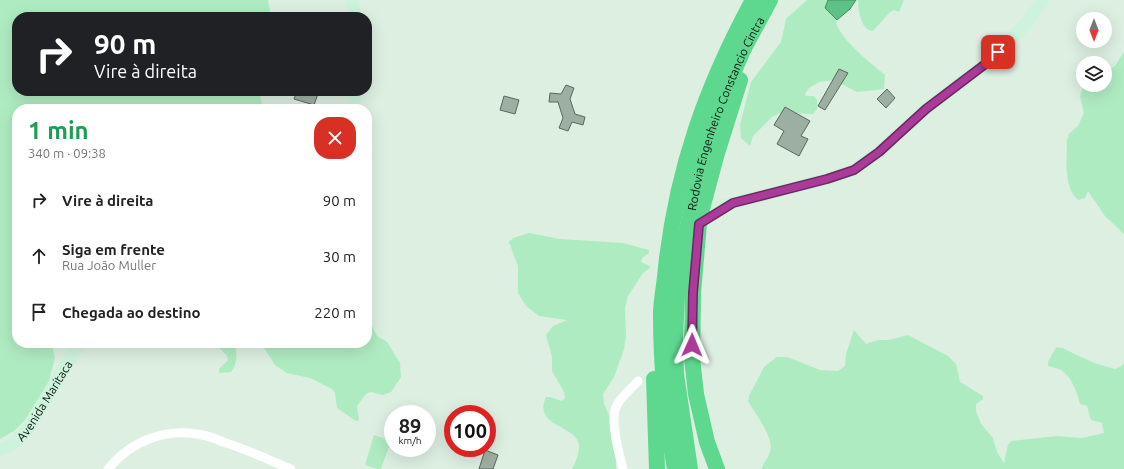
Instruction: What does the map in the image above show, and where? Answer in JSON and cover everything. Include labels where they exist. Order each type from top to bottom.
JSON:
[{"type":"highway","name":"Rodovia Engenheiro Constancio Cintra","points":[[675,469],[665,395],[661,314],[668,248],[680,182],[702,110],[717,72],[753,0]]},
{"type":"highway","name":"Rodovia Engenheiro Constancio Cintra","points":[[690,469],[676,374],[675,336],[677,297],[682,256],[699,168],[710,131],[743,50],[766,7]]},
{"type":"highway","points":[[717,469],[702,421],[696,394],[692,358],[693,293],[699,224],[724,131],[740,80],[760,30],[766,7]]},
{"type":"highway","points":[[657,469],[654,374],[661,314]]},
{"type":"street","points":[[352,0],[354,12]]},
{"type":"street","points":[[703,205],[710,208],[844,175],[865,163],[926,109],[988,62],[1009,43],[1044,0]]},
{"type":"street","points":[[699,224],[733,203]]},
{"type":"street","name":"Avenida Maritaca","points":[[0,450],[4,449],[18,439],[27,429],[77,348]]},
{"type":"street","points":[[622,469],[615,432],[615,409],[623,397],[638,381]]},
{"type":"street","points":[[108,469],[116,460],[143,440],[178,433],[202,435],[230,444],[291,469]]},
{"type":"shaded area","points":[[0,0],[268,0],[270,12],[12,12],[12,96],[260,96],[262,104],[12,104],[12,348],[53,348],[55,358],[48,384],[25,420],[14,431],[0,439]]},
{"type":"shaded area","points":[[807,0],[839,0],[836,16],[837,25],[852,46],[885,75],[884,89],[857,92],[834,80],[819,82],[809,88],[805,94],[806,96],[814,96],[817,100],[817,109],[813,114],[780,113],[772,117],[753,136],[750,146],[741,138],[740,125],[751,82],[781,42],[786,19]]},
{"type":"shaded area","points":[[828,0],[856,0],[850,9],[837,20],[825,8]]},
{"type":"shaded area","points":[[858,0],[904,0],[899,12],[894,10],[890,12],[873,31],[866,28],[863,24]]},
{"type":"shaded area","points":[[1124,52],[1124,234],[1105,216],[1088,191],[1085,198],[1078,200],[1070,187],[1067,172],[1067,140],[1069,134],[1078,126],[1084,113],[1080,96],[1081,92],[1112,92],[1112,68],[1115,66]]},
{"type":"shaded area","points":[[529,233],[560,239],[623,243],[649,250],[649,253],[642,258],[641,262],[651,267],[643,273],[628,296],[625,308],[626,336],[624,349],[614,377],[603,394],[604,404],[613,424],[616,443],[616,469],[572,469],[576,461],[579,445],[576,438],[571,433],[556,425],[545,414],[543,407],[546,397],[562,401],[565,398],[564,392],[552,371],[552,357],[546,335],[553,326],[567,320],[539,316],[526,306],[518,293],[518,266],[509,242],[513,238]]},
{"type":"shaded area","points":[[372,326],[377,336],[387,342],[400,363],[401,377],[391,392],[383,395],[371,392],[366,394],[357,406],[359,420],[356,421],[337,408],[335,393],[332,389],[310,378],[287,373],[275,365],[264,348],[372,348]]},
{"type":"shaded area","points":[[854,330],[866,344],[878,340],[889,340],[908,335],[948,356],[956,364],[960,382],[983,396],[983,399],[976,404],[976,411],[981,424],[993,438],[997,452],[1004,463],[1008,445],[1011,441],[1057,436],[1082,438],[1104,433],[1102,423],[1091,420],[1087,406],[1080,404],[1076,390],[1065,373],[1061,370],[1048,366],[1048,362],[1056,347],[1062,348],[1094,363],[1115,369],[1124,364],[1124,469],[762,469],[763,464],[770,452],[770,440],[764,426],[748,401],[749,396],[764,367],[777,357],[787,357],[820,370],[838,371],[845,366],[846,354]]},
{"type":"shaded area","points":[[220,348],[236,348],[235,365],[231,372],[219,373],[219,369],[228,360],[227,356]]},
{"type":"shaded area","points":[[374,435],[384,439],[384,457],[385,457],[381,469],[365,465]]},
{"type":"building","points":[[839,69],[848,73],[825,110],[818,106]]},
{"type":"building","points":[[566,85],[574,88],[570,99],[575,114],[585,117],[583,125],[572,122],[568,131],[559,128],[563,118],[558,102],[549,102],[550,93],[561,94]]},
{"type":"building","points":[[887,89],[895,98],[886,108],[877,99]]},
{"type":"building","points":[[295,96],[317,96],[314,104],[294,99]]},
{"type":"building","points":[[504,96],[519,100],[515,114],[500,110]]},
{"type":"building","points":[[785,107],[810,121],[801,136],[808,139],[799,156],[777,144],[784,131],[774,125]]},
{"type":"building","points":[[496,454],[498,455],[493,469],[479,469],[483,457],[496,457]]},
{"type":"route","points":[[692,345],[693,293],[699,224],[733,203],[844,175],[854,170],[879,152],[926,109],[988,62],[998,52]]}]
